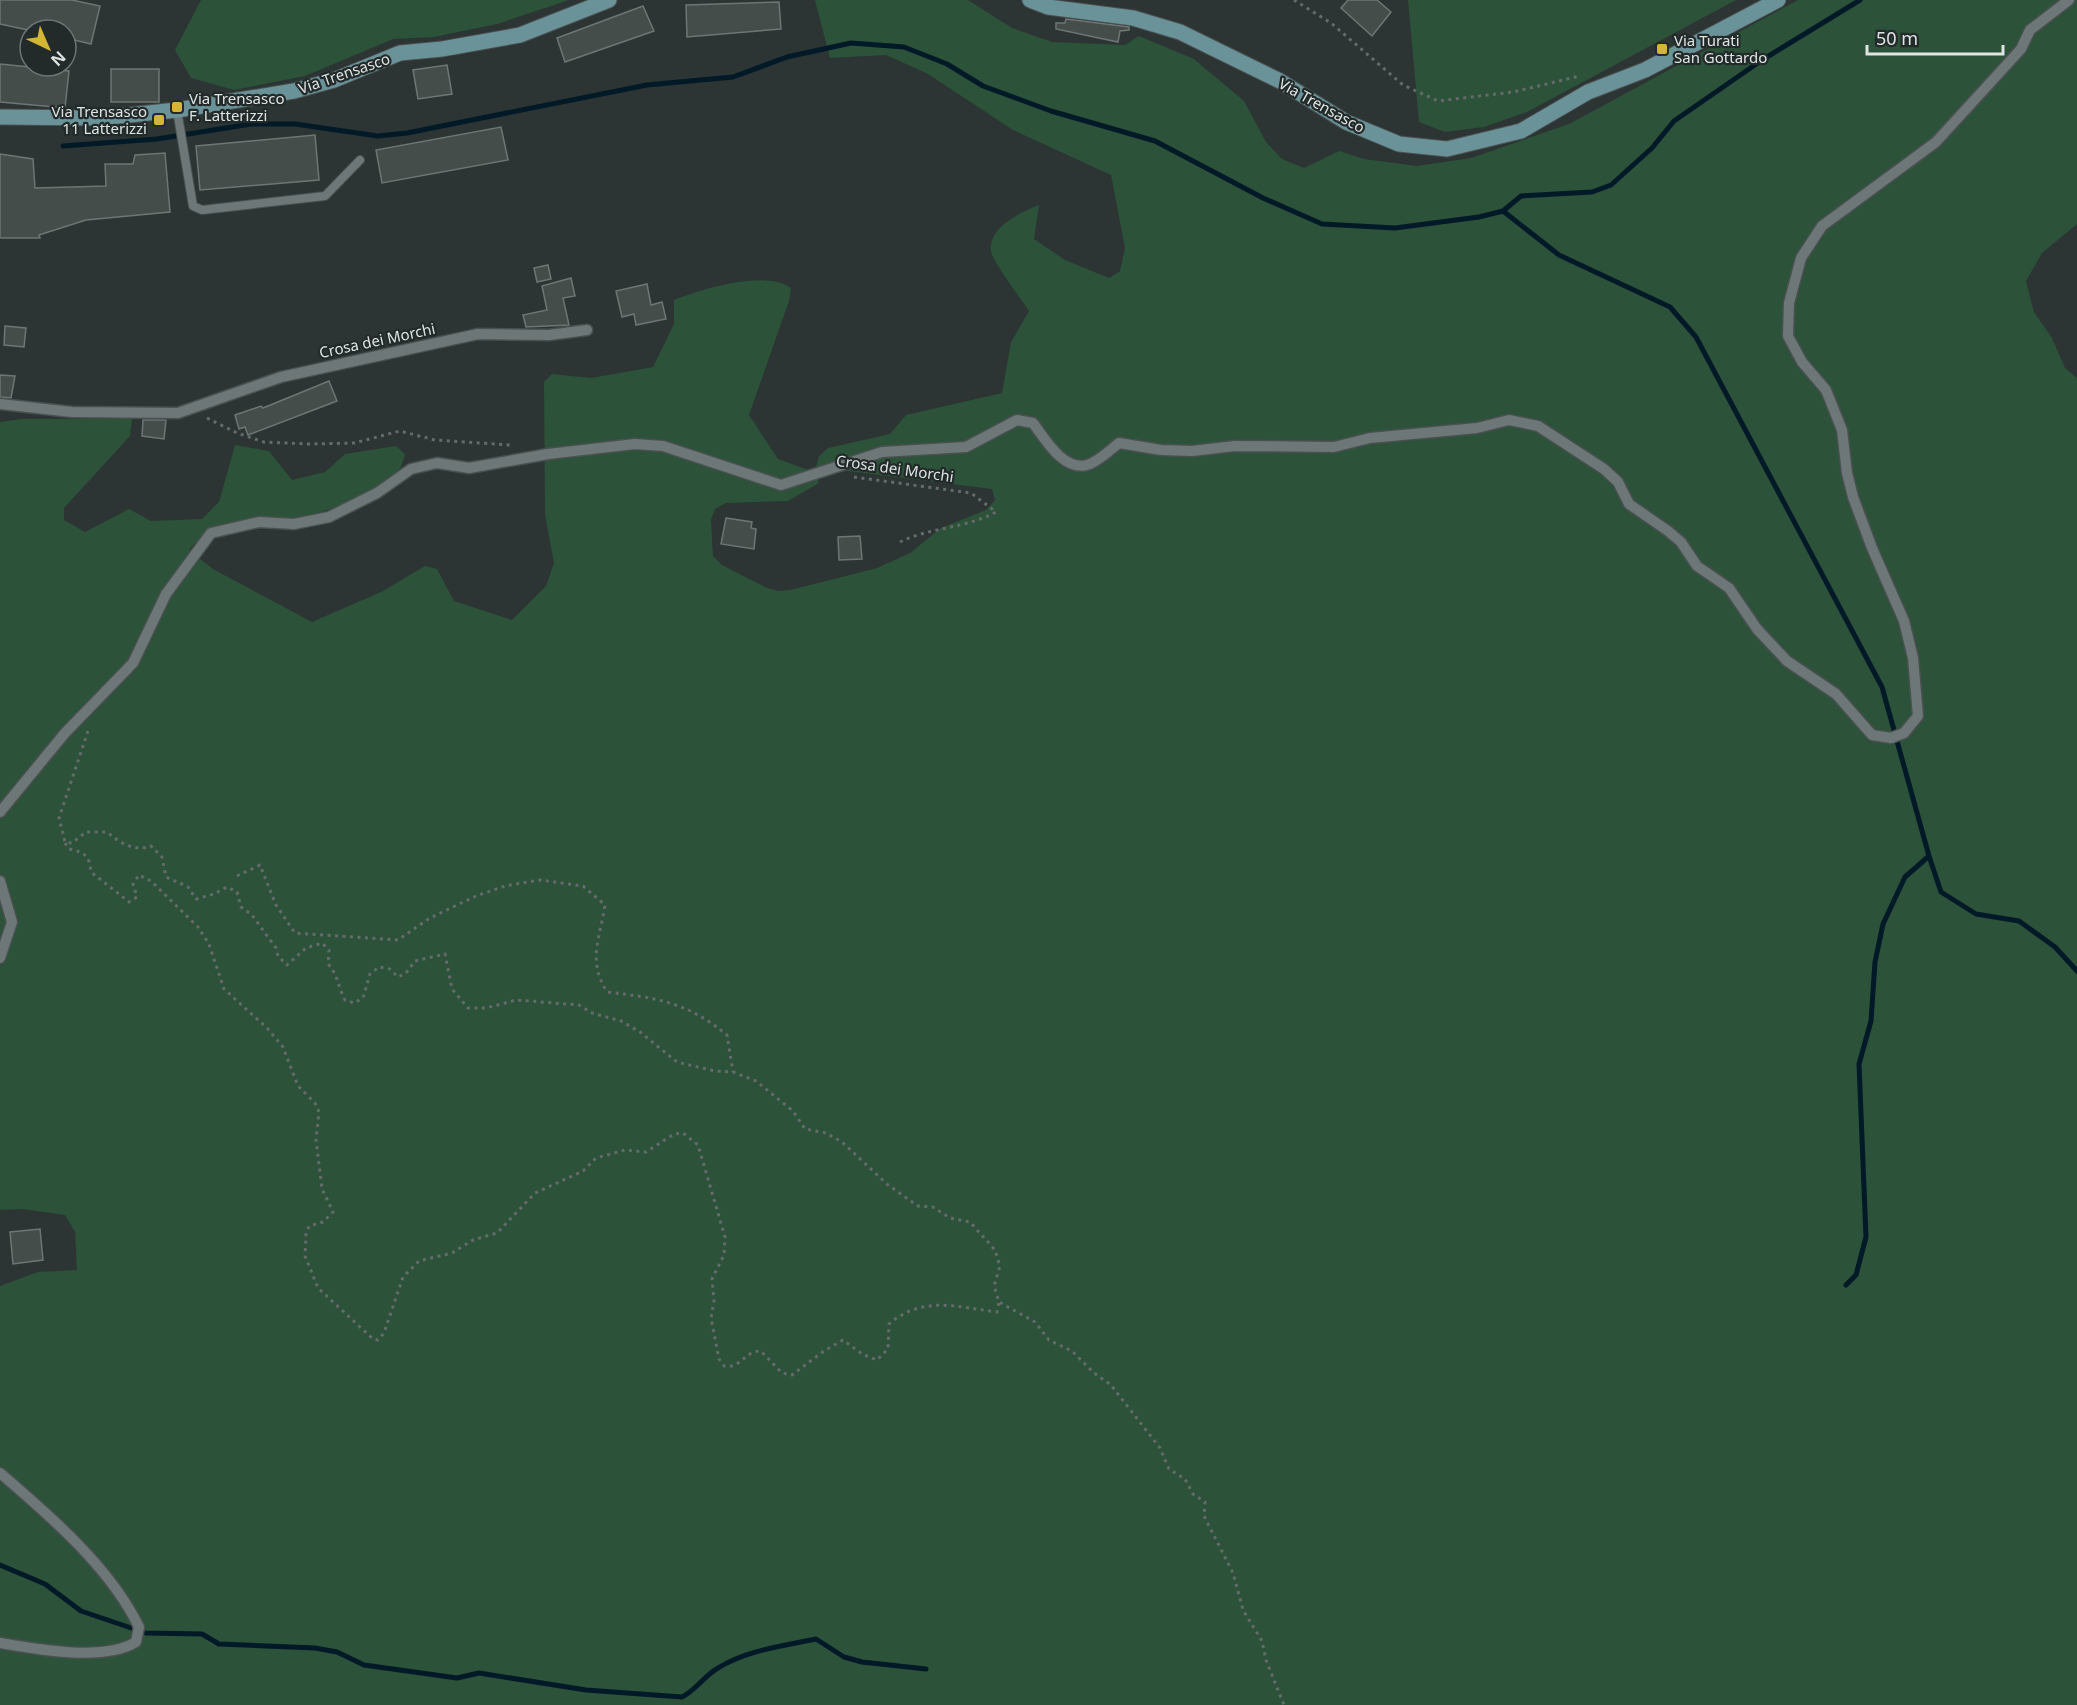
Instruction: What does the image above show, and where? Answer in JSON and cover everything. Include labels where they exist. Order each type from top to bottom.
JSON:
[{"type":"main road","name":"Via Trensasco","points":[[0,117],[178,116],[334,80],[400,53],[442,49],[520,35],[609,0]]},
{"type":"main road","name":"Via Trensasco","points":[[1030,0],[1048,7],[1132,18],[1180,32],[1280,81],[1346,122],[1400,144],[1447,149],[1521,131],[1588,92],[1645,70],[1778,0]]},
{"type":"street","name":"Crosa dei Morchi","points":[[0,812],[65,733],[134,663],[166,594],[211,533],[259,522],[294,524],[329,517],[377,493],[411,469],[437,463],[469,468],[548,454],[635,444],[663,446],[781,485],[882,452],[966,447],[1017,420],[1034,423],[1058,455],[1076,466],[1089,464],[1119,443],[1161,450],[1192,451],[1235,446],[1334,447],[1370,438],[1478,428],[1509,420],[1538,426],[1604,469],[1618,482],[1629,504],[1668,531],[1681,542],[1697,566],[1729,588],[1757,629],[1787,661],[1836,694],[1872,735],[1885,739],[1904,733],[1918,716],[1919,707],[1913,658],[1904,621],[1872,548],[1853,497],[1847,473],[1842,430],[1826,390],[1802,362],[1788,336],[1789,303],[1801,258],[1822,225],[1936,142],[2020,49],[2030,30],[2069,0]]},
{"type":"street","name":"Crosa dei Morchi","points":[[0,404],[72,412],[178,413],[281,377],[478,334],[549,335],[587,330]]},
{"type":"street","points":[[0,881],[12,922],[0,958]]},
{"type":"street","points":[[0,1473],[66,1532],[102,1572],[139,1627],[136,1642],[122,1647],[62,1652],[0,1643]]},
{"type":"lane","points":[[178,116],[193,206],[202,210],[325,196],[360,160]]},
{"type":"path","points":[[1294,0],[1331,23],[1403,85],[1438,102],[1513,92],[1588,75]]},
{"type":"path","points":[[178,413],[211,419],[237,433],[264,442],[309,444],[354,442],[400,431],[435,440],[518,446]]},
{"type":"path","name":"Crosa dei Morchi","points":[[850,477],[971,494],[996,512],[958,527],[916,534],[900,542]]},
{"type":"path","points":[[64,842],[72,843],[86,832],[107,832],[120,844],[142,849],[151,846],[162,857],[166,877],[188,887],[196,899],[214,894],[227,887],[237,892],[241,906],[252,915],[276,948],[278,956],[287,964],[306,948],[322,943],[329,950],[328,964],[337,975],[338,986],[345,1000],[354,1003],[363,998],[370,974],[379,967],[390,969],[398,977],[406,973],[415,961],[445,954],[452,989],[468,1008],[486,1008],[516,1000],[579,1005],[592,1013],[621,1022],[640,1032],[677,1062],[715,1071],[733,1072],[756,1081],[793,1111],[805,1129],[826,1133],[842,1142],[888,1185],[918,1206],[933,1207],[950,1218],[970,1222],[995,1250],[1000,1266],[994,1286],[999,1302],[997,1312],[937,1304],[904,1311],[889,1324],[888,1348],[877,1360],[862,1354],[843,1340],[792,1375],[782,1373],[761,1351],[748,1354],[733,1368],[724,1366],[717,1349],[711,1318],[714,1301],[712,1279],[724,1255],[725,1237],[701,1151],[691,1137],[683,1133],[674,1134],[646,1152],[625,1150],[596,1158],[583,1171],[535,1193],[497,1233],[473,1240],[452,1253],[419,1261],[403,1277],[384,1333],[378,1340],[373,1339],[318,1288],[305,1256],[306,1234],[309,1226],[323,1222],[333,1212],[322,1189],[316,1140],[319,1112],[315,1103],[298,1086],[283,1047],[267,1028],[224,989],[209,944],[198,927],[151,881],[139,875],[135,878],[132,884],[137,897],[129,902],[91,873],[90,858],[85,853],[69,849],[64,842],[59,818],[89,727]]},
{"type":"path","points":[[237,876],[260,866],[276,905],[295,933],[398,940],[430,918],[505,886],[540,880],[584,886],[605,905],[594,954],[598,978],[607,992],[649,997],[685,1006],[713,1023],[727,1035],[733,1072]]},
{"type":"path","points":[[999,1302],[1035,1322],[1049,1340],[1072,1351],[1094,1373],[1111,1384],[1160,1448],[1168,1469],[1185,1479],[1193,1494],[1205,1502],[1204,1516],[1233,1574],[1243,1610],[1262,1641],[1266,1660],[1284,1705]]},
{"type":"green space","points":[[201,0],[569,0],[497,24],[434,37],[393,39],[305,76],[234,90],[191,78],[175,50]]},
{"type":"green space","points":[[815,0],[968,0],[1012,28],[1052,42],[1125,45],[1139,36],[1194,59],[1244,101],[1266,142],[1282,159],[1304,168],[1339,151],[1364,159],[1417,166],[1471,158],[1569,124],[1798,0],[2077,0],[2077,224],[2042,253],[2026,281],[2034,312],[2052,338],[2065,368],[2077,378],[2077,1705],[0,1705],[0,1286],[38,1272],[77,1270],[75,1232],[65,1215],[22,1209],[0,1210],[0,422],[22,419],[132,419],[130,436],[64,508],[64,520],[85,532],[129,509],[151,521],[202,519],[219,502],[235,445],[269,451],[292,480],[325,472],[345,454],[396,446],[405,454],[399,470],[389,480],[360,497],[329,510],[303,516],[234,523],[203,536],[189,550],[213,569],[312,622],[383,591],[425,566],[437,569],[454,601],[512,620],[546,586],[554,563],[545,515],[544,382],[552,374],[591,378],[653,367],[674,324],[674,300],[716,286],[766,280],[791,288],[789,301],[749,415],[778,459],[814,472],[819,483],[788,501],[726,503],[715,509],[711,520],[713,556],[722,565],[767,588],[778,591],[877,568],[910,553],[941,528],[986,510],[995,500],[992,489],[816,467],[819,456],[828,448],[890,434],[906,415],[1002,393],[1011,342],[1029,311],[991,251],[991,242],[1007,222],[1039,205],[1034,239],[1065,260],[1109,278],[1120,271],[1125,248],[1111,175],[1013,130],[928,74],[886,55],[830,58]]},
{"type":"green space","points":[[1408,0],[1736,0],[1527,112],[1484,127],[1445,132],[1419,122]]},
{"type":"building","points":[[0,0],[72,0],[100,6],[91,44],[78,41],[78,18],[18,18],[18,28],[0,24]]},
{"type":"building","points":[[1348,0],[1377,0],[1391,12],[1372,36],[1341,8]]},
{"type":"building","points":[[779,2],[781,29],[687,37],[686,5]]},
{"type":"building","points":[[643,6],[654,31],[565,62],[557,38]]},
{"type":"building","points":[[1066,19],[1129,27],[1129,30],[1120,31],[1118,42],[1056,29],[1056,23],[1065,23]]},
{"type":"building","points":[[0,64],[18,66],[18,78],[68,78],[65,108],[0,102]]},
{"type":"building","points":[[447,65],[452,94],[418,99],[413,70]]},
{"type":"building","points":[[111,69],[159,69],[159,102],[111,102]]},
{"type":"building","points":[[501,127],[508,160],[382,183],[376,150]]},
{"type":"building","points":[[315,135],[319,180],[200,190],[196,146]]},
{"type":"building","points":[[165,153],[170,212],[86,220],[39,235],[40,238],[0,238],[0,154],[33,159],[35,188],[106,186],[105,164],[133,164],[135,155]]},
{"type":"building","points":[[548,265],[551,279],[537,282],[534,268]]},
{"type":"building","points":[[571,278],[575,296],[563,298],[569,325],[526,327],[523,315],[547,310],[542,286]]},
{"type":"building","points":[[647,284],[651,305],[662,302],[666,319],[636,325],[634,314],[622,317],[616,291]]},
{"type":"building","points":[[5,326],[26,328],[24,347],[4,345]]},
{"type":"building","points":[[0,375],[15,376],[11,398],[0,397]]},
{"type":"building","points":[[329,381],[337,401],[248,435],[245,427],[239,429],[235,415],[261,406],[263,408]]},
{"type":"building","points":[[143,420],[166,420],[164,439],[142,436]]},
{"type":"building","points":[[726,518],[752,522],[751,528],[756,529],[754,549],[721,544]]},
{"type":"building","points":[[860,536],[862,559],[839,560],[838,537]]},
{"type":"building","points":[[40,1229],[43,1260],[13,1264],[10,1232]]},
{"type":"waterway","points":[[1503,211],[1521,196],[1592,192],[1611,185],[1652,148],[1674,121],[1762,60],[1860,0]]},
{"type":"waterway","points":[[63,146],[157,139],[251,124],[295,124],[378,136],[407,133],[647,85],[733,77],[787,57],[851,43],[904,47],[947,64],[983,86],[1051,111],[1155,141],[1263,198],[1322,224],[1395,228],[1479,217],[1503,211],[1559,255],[1670,307],[1696,337],[1882,687],[1941,892],[1976,914],[2019,921],[2055,947],[2077,971]]},
{"type":"waterway","points":[[1846,1285],[1856,1275],[1866,1237],[1859,1064],[1871,1021],[1875,962],[1883,924],[1905,877],[1929,856]]},
{"type":"waterway","points":[[0,1565],[45,1584],[81,1611],[146,1633],[202,1634],[219,1644],[315,1648],[337,1652],[364,1665],[457,1678],[479,1673],[586,1690],[682,1697],[692,1691],[713,1671],[729,1662],[766,1649],[816,1639],[844,1657],[862,1662],[926,1669]]},
{"type":"place","name":"Via Turati San Gottardo","points":[[1662,49]]},
{"type":"place","name":"Via Trensasco F. Latterizzi","points":[[177,107]]},
{"type":"place","name":"Via Trensasco 11 Latterizzi","points":[[159,120]]}]
